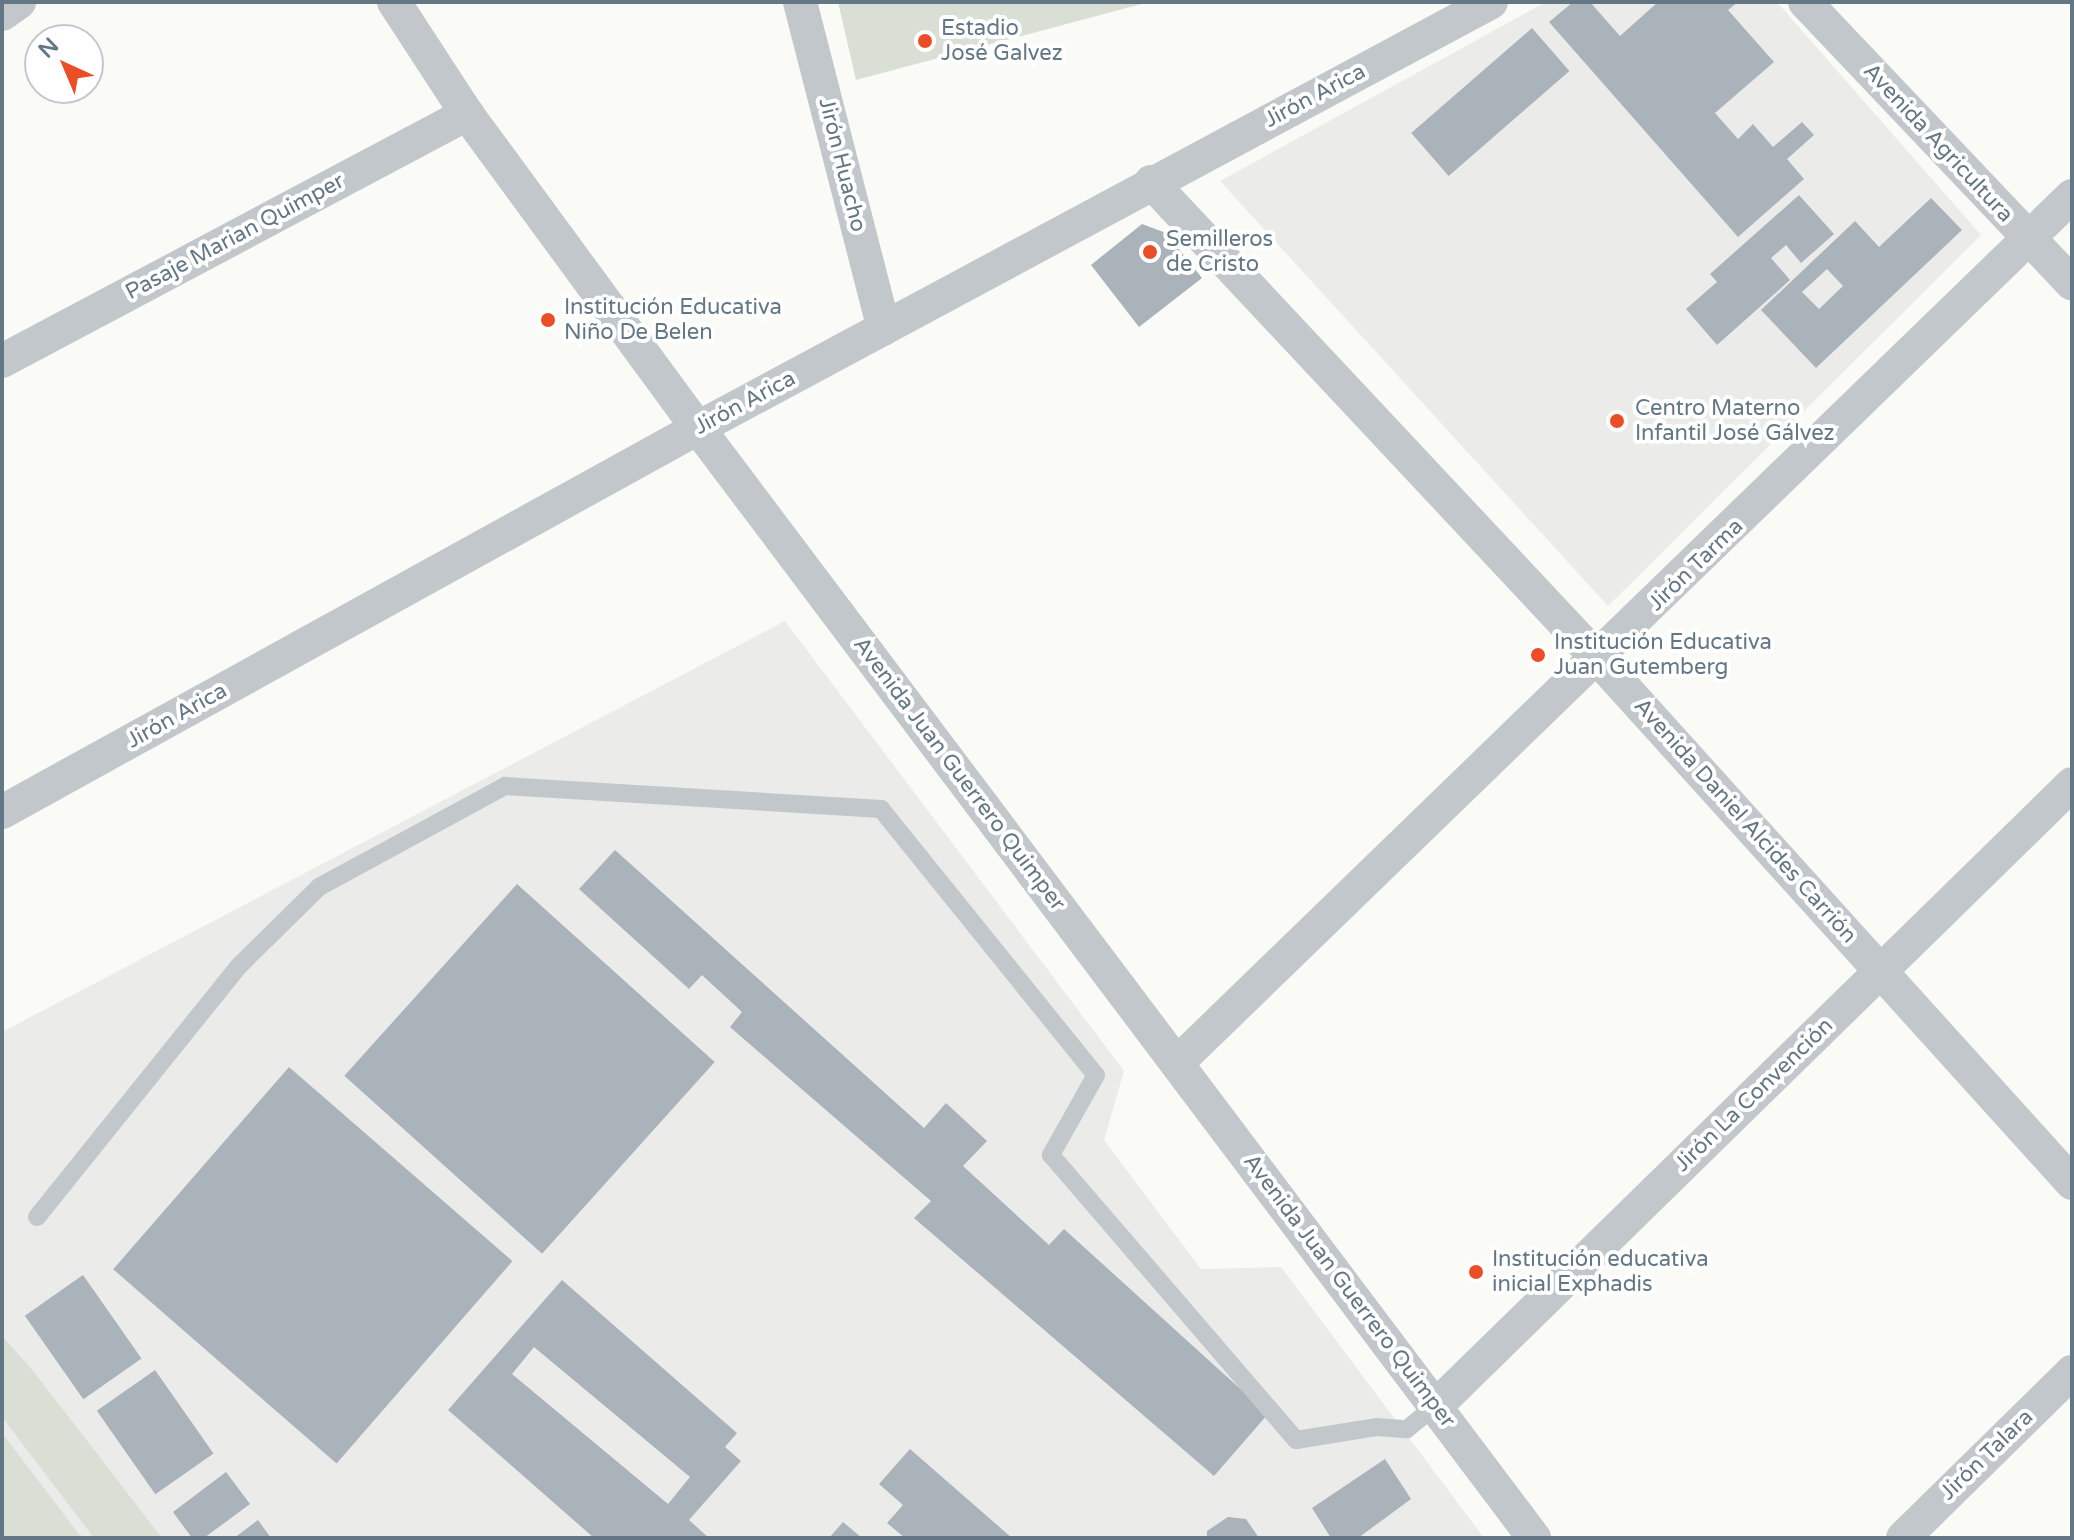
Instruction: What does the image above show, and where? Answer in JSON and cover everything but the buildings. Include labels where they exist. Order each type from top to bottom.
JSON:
[{"type":"street","points":[[2,14],[19,2]]},
{"type":"street","name":"Avenida Juan Guerrero Quimper","points":[[394,2],[467,114],[698,428],[1437,1405],[1534,1538]]},
{"type":"street","name":"Jirón Huacho","points":[[800,2],[884,328]]},
{"type":"street","name":"Jirón Arica","points":[[2,812],[698,428],[1491,2]]},
{"type":"street","name":"Avenida Agricultura","points":[[1805,2],[2072,283]]},
{"type":"street","name":"Pasaje Marian Quimper","points":[[2,361],[467,114]]},
{"type":"street","name":"Avenida Daniel Alcides Carrión","points":[[1151,182],[1599,660],[2072,1183]]},
{"type":"street","name":"Jirón Tarma","points":[[1177,1063],[1599,660],[2072,196]]},
{"type":"street","name":"Jirón La Convención","points":[[1437,1405],[2072,784]]},
{"type":"street","name":"Jirón Talara","points":[[1903,1538],[2072,1372]]},
{"type":"lane","points":[[37,1217],[239,966],[319,887],[505,786],[881,809],[1096,1075],[1051,1155],[1296,1440],[1376,1427],[1407,1429],[1437,1405]]},
{"type":"shaded area","name":"Estadio José Galvez","points":[[838,2],[1149,2],[856,80]]},
{"type":"shaded area","name":"Centro Materno Infantil José Gálvez","points":[[1546,2],[1777,2],[1981,235],[1608,606],[1220,181]]},
{"type":"shaded area","points":[[785,621],[1124,1071],[1104,1140],[1201,1269],[1281,1267],[1484,1538],[2,1538],[2,1032]]},
{"type":"shaded area","points":[[2,1336],[34,1372],[162,1538],[94,1538],[2,1417]]},
{"type":"shaded area","points":[[2,1433],[82,1538],[2,1538]]},
{"type":"place","name":"Estadio José Galvez","points":[[925,41]]},
{"type":"place","name":"Semilleros de Cristo","points":[[1150,252]]},
{"type":"place","name":"Institución Educativa Niño De Belen","points":[[548,320]]},
{"type":"place","name":"Centro Materno Infantil José Gálvez","points":[[1617,421]]},
{"type":"place","name":"Institución Educativa Juan Gutemberg","points":[[1538,655]]},
{"type":"place","name":"Institución educativa inicial Exphadis","points":[[1476,1272]]}]
